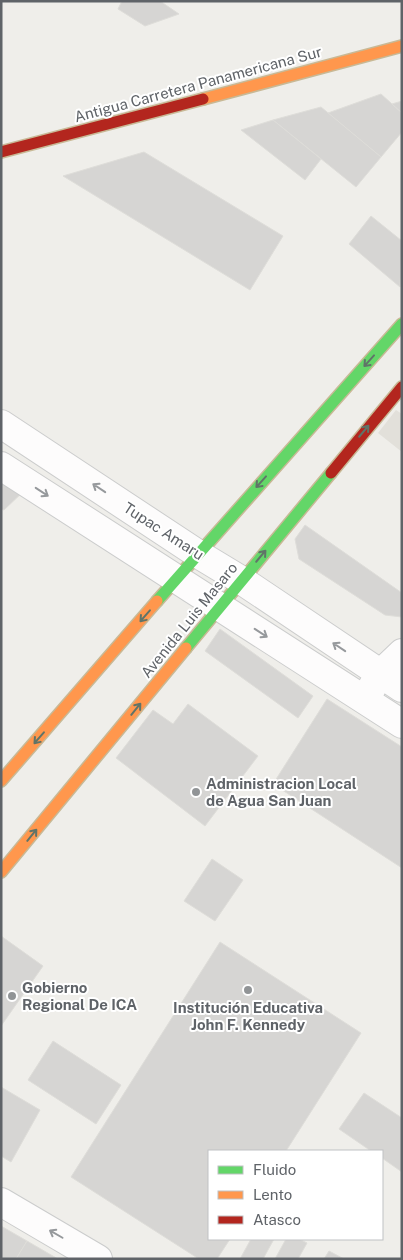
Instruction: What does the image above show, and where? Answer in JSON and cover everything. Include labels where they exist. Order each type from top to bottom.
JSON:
[{"type":"highway","name":"Antigua Carretera Panamericana Sur","points":[[1,152],[402,46]]},
{"type":"highway","points":[[1,781],[198,554],[402,324]]},
{"type":"highway","name":"Avenida Luis Masaro","points":[[1,872],[402,387]]},
{"type":"street","name":"Tupac Amaru","points":[[1,424],[198,554],[241,580],[391,682]]},
{"type":"street","points":[[1,466],[220,606],[363,701],[402,724]]},
{"type":"street","points":[[363,701],[391,682],[402,653]]},
{"type":"street","points":[[1,1202],[98,1259]]},
{"type":"shaded area","points":[[396,410],[402,414],[402,452],[378,433]]},
{"type":"building","points":[[122,1],[160,1],[179,14],[145,26],[118,9]]},
{"type":"building","points":[[381,94],[402,113],[402,132],[381,157],[328,113]]},
{"type":"building","points":[[402,101],[402,113],[392,104]]},
{"type":"building","points":[[321,107],[381,157],[356,187],[273,120]]},
{"type":"building","points":[[273,120],[321,159],[305,180],[241,130]]},
{"type":"building","points":[[144,152],[283,236],[250,290],[63,176]]},
{"type":"building","points":[[371,216],[402,241],[400,287],[349,244]]},
{"type":"building","points":[[1,474],[26,489],[4,510],[1,509]]},
{"type":"building","points":[[305,525],[402,593],[402,617],[385,615],[299,559],[295,539]]},
{"type":"building","points":[[220,629],[313,696],[298,718],[205,651]]},
{"type":"building","points":[[327,699],[402,747],[402,868],[273,784]]},
{"type":"building","name":"Administracion Local de Agua San Juan","points":[[188,704],[258,756],[205,826],[116,758],[153,710],[173,724]]},
{"type":"building","points":[[212,859],[243,880],[215,921],[184,901]]},
{"type":"building","name":"Gobierno Regional De ICA","points":[[1,936],[43,966],[1,1026]]},
{"type":"building","points":[[220,942],[361,1033],[287,1150],[208,1150],[208,1240],[229,1240],[217,1259],[199,1259],[71,1177]]},
{"type":"building","points":[[53,1041],[121,1085],[96,1124],[28,1080]]},
{"type":"building","points":[[1,1087],[40,1110],[11,1162],[1,1156]]},
{"type":"building","points":[[364,1093],[402,1118],[402,1172],[383,1159],[383,1150],[370,1150],[339,1129]]},
{"type":"building","points":[[1,1226],[27,1241],[16,1259],[1,1259]]},
{"type":"building","points":[[250,1240],[273,1240],[263,1259],[240,1259]]},
{"type":"building","points":[[285,1240],[301,1240],[307,1243],[298,1259],[275,1259]]},
{"type":"building","points":[[27,1241],[58,1259],[16,1259]]},
{"type":"building","points":[[329,1251],[344,1259],[324,1259]]},
{"type":"traffic: fast","points":[[157,601],[402,324]]},
{"type":"traffic: fast","points":[[186,648],[331,473]]},
{"type":"traffic: slow","points":[[203,99],[402,46]]},
{"type":"traffic: slow","points":[[1,781],[157,601]]},
{"type":"traffic: slow","points":[[1,872],[186,648]]},
{"type":"traffic: jam","points":[[1,152],[203,99]]},
{"type":"traffic: jam","points":[[331,473],[402,387]]},
{"type":"place","name":"Administracion Local de Agua San Juan","points":[[196,792]]},
{"type":"place","name":"Institución Educativa John F. Kennedy","points":[[248,990]]},
{"type":"place","name":"Gobierno Regional De ICA","points":[[12,996]]}]
